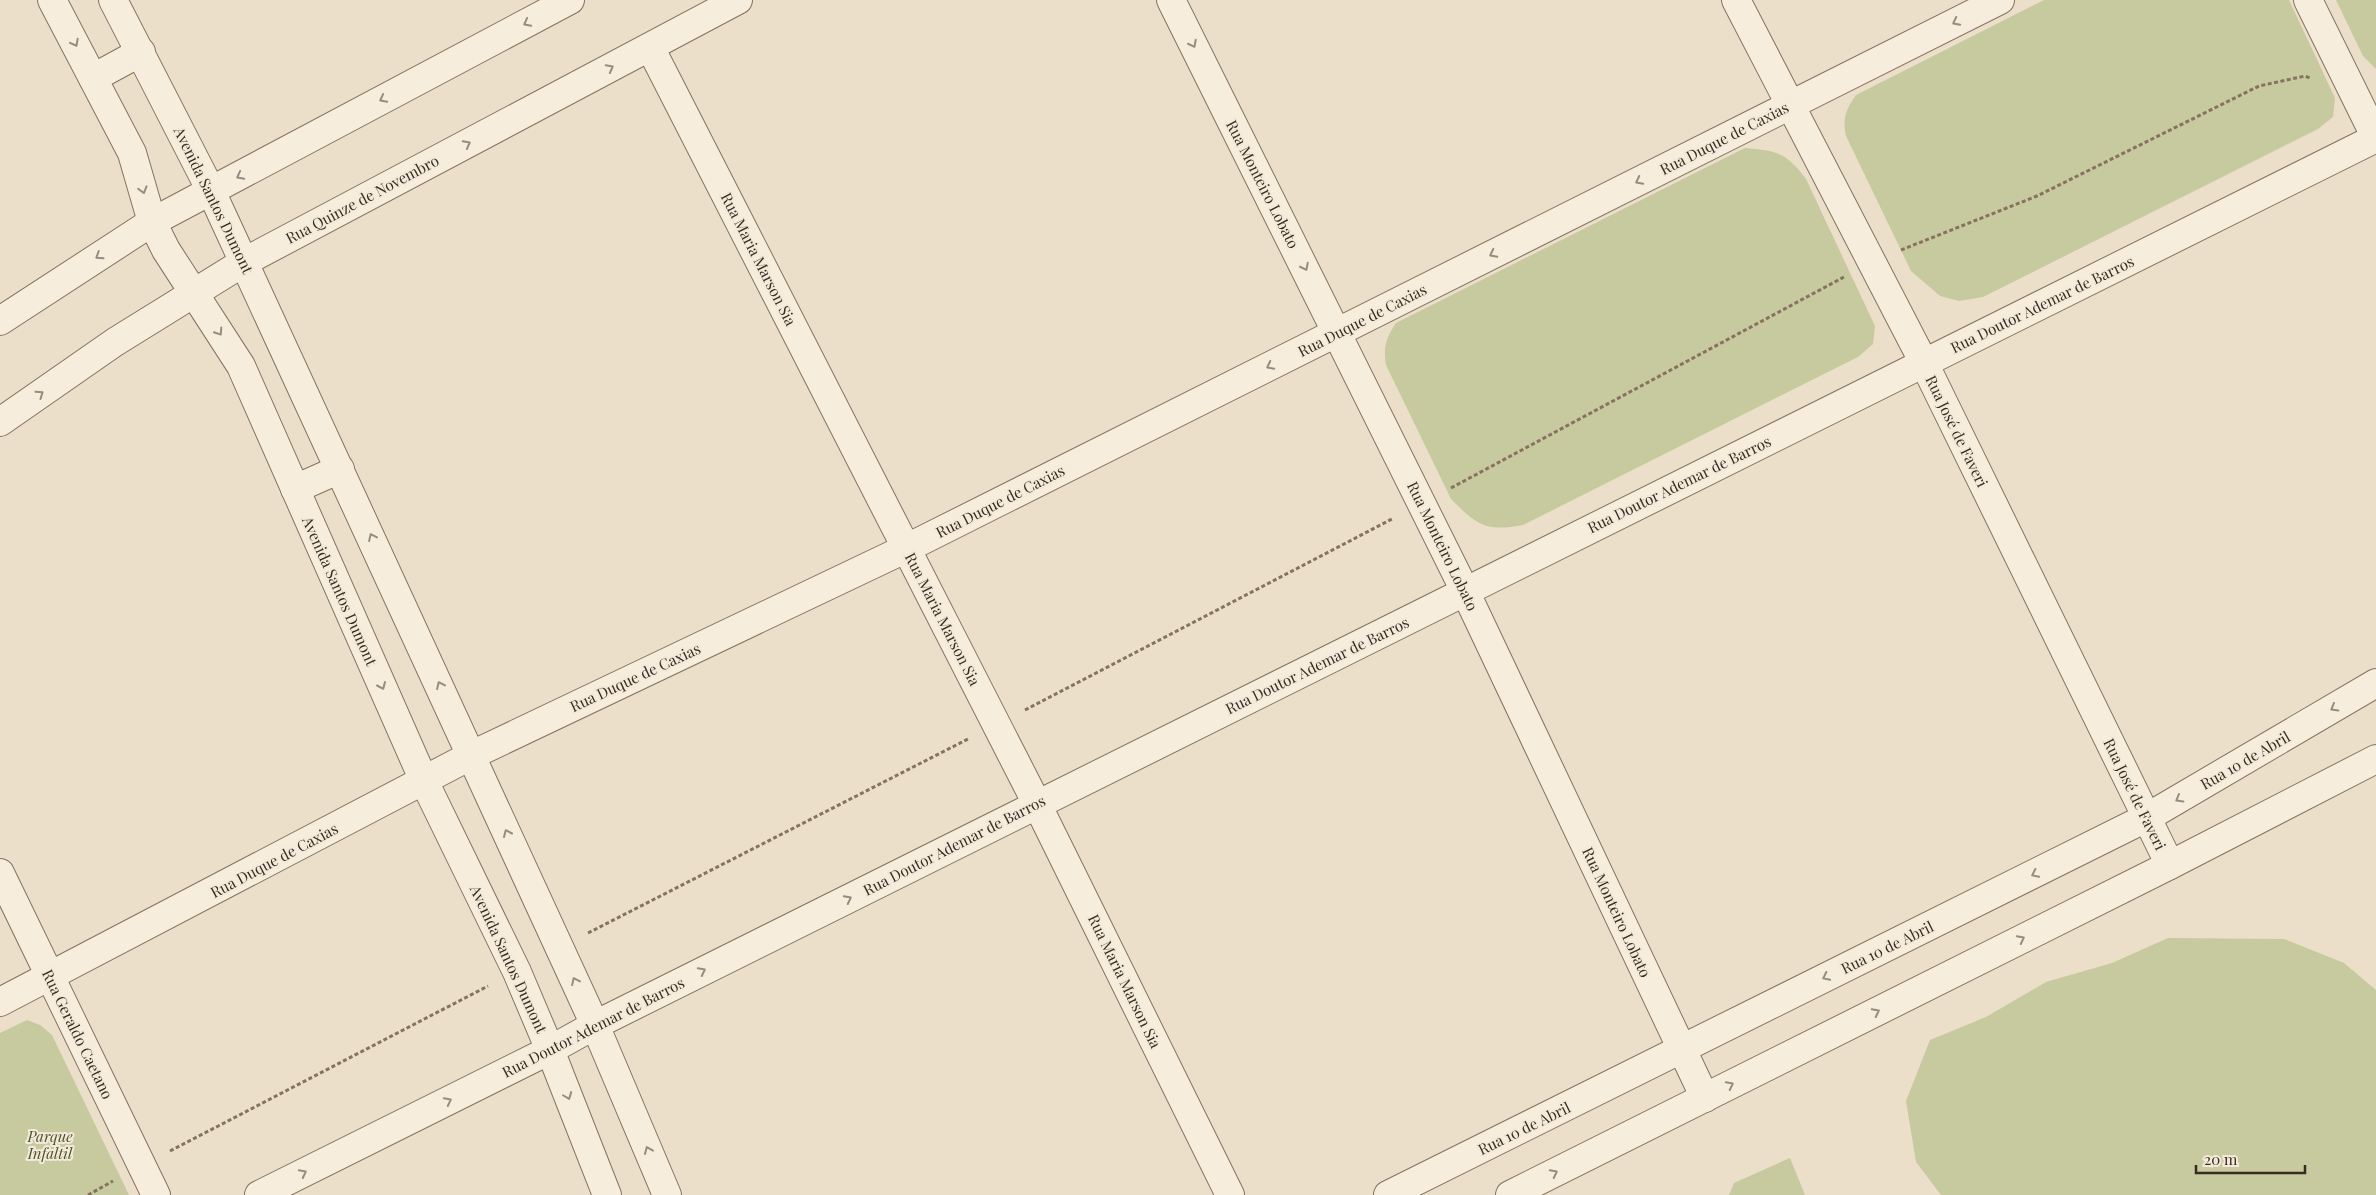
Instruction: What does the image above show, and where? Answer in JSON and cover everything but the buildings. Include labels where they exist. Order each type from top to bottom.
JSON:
[{"type":"street","name":"Avenida Santos Dumont","points":[[52,0],[132,153],[152,222],[166,250],[241,366],[424,781],[517,972],[607,1195]]},
{"type":"street","name":"Avenida Santos Dumont","points":[[113,0],[211,191],[340,469],[595,1025],[667,1195]]},
{"type":"street","points":[[0,321],[152,222],[570,0]]},
{"type":"street","name":"Rua Quinze de Novembro","points":[[0,422],[115,342],[244,262],[738,0]]},
{"type":"street","name":"Rua Monteiro Lobato","points":[[1171,0],[1465,591],[1705,1098]]},
{"type":"street","name":"Rua José de Faveri","points":[[1736,0],[1924,363],[2170,865]]},
{"type":"street","name":"Rua Duque de Caxias","points":[[0,1002],[472,755],[907,548],[2000,0]]},
{"type":"street","points":[[2308,0],[2376,138]]},
{"type":"street","name":"Rua Maria Marson Sia","points":[[650,47],[997,724],[1230,1195]]},
{"type":"street","points":[[93,78],[141,52]]},
{"type":"street","name":"Rua Doutor Ademar de Barros","points":[[259,1195],[1037,804],[2376,138]]},
{"type":"street","points":[[295,490],[340,469]]},
{"type":"street","name":"Rua 10 de Abril","points":[[1388,1195],[2146,818],[2376,683]]},
{"type":"street","points":[[1510,1195],[2170,865],[2376,759]]},
{"type":"street","name":"Rua Geraldo Caetano","points":[[0,872],[156,1195]]},
{"type":"path","points":[[559,948],[1422,504],[1871,262],[2037,196],[2259,86],[2305,76],[2354,92]]},
{"type":"path","points":[[88,1195],[517,972]]},
{"type":"green space","points":[[2044,0],[2289,0],[2335,98],[2333,117],[2318,129],[1983,297],[1959,301],[1940,296],[1911,271],[1846,136],[1844,124],[1847,110],[1856,95]]},
{"type":"green space","points":[[2336,0],[2376,0],[2376,69],[2363,56]]},
{"type":"green space","points":[[1745,148],[1780,154],[1793,163],[1806,179],[1875,326],[1873,344],[1858,357],[1523,525],[1499,528],[1490,527],[1468,515],[1451,499],[1386,365],[1386,343],[1396,323]]},
{"type":"green space","points":[[2168,938],[2284,939],[2344,963],[2376,990],[2376,1195],[1941,1195],[1916,1162],[1906,1101],[1930,1040],[1986,1017],[2046,982],[2112,963]]},
{"type":"green space","name":"Parque Infaltil","points":[[27,1020],[40,1025],[52,1035],[129,1195],[0,1195],[0,1033]]},
{"type":"green space","points":[[1790,1158],[1805,1195],[1729,1195],[1734,1183]]}]
